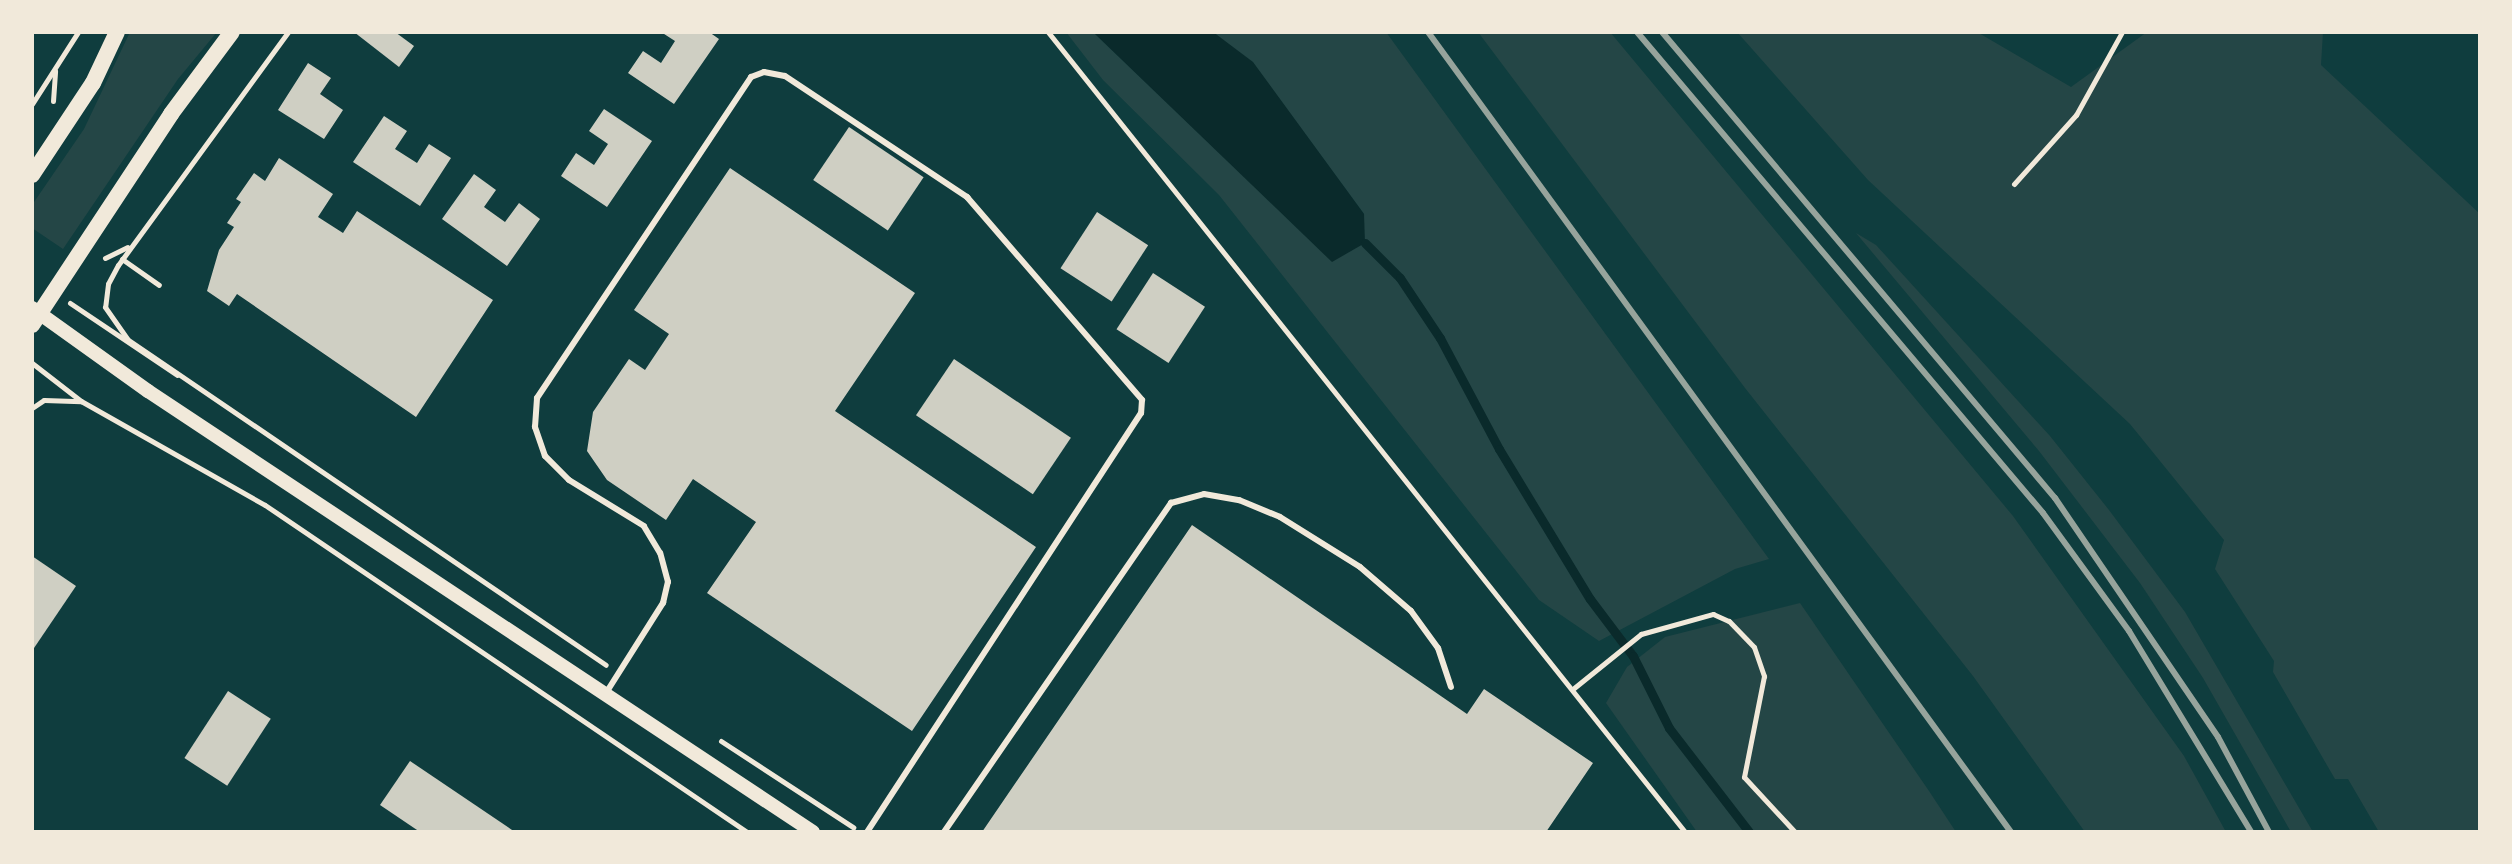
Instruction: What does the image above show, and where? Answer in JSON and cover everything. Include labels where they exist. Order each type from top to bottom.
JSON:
[{"type":"main road","points":[[32,175],[93,83],[117,32]]},
{"type":"main road","points":[[35,316],[232,32]]},
{"type":"street","points":[[35,316],[813,832]]},
{"type":"lane","points":[[606,693],[663,603],[668,582],[660,553],[644,526],[569,480],[545,456],[535,427],[537,398],[751,77],[764,72],[785,76],[967,197],[1142,400],[1133,426],[864,832]]},
{"type":"lane","points":[[944,832],[1171,503],[1204,494],[1239,500],[1280,517],[1360,567],[1411,611],[1438,648],[1451,687]]},
{"type":"path","points":[[32,104],[78,32]]},
{"type":"path","points":[[288,32],[122,259],[108,284],[105,307],[127,339],[620,674]]},
{"type":"path","points":[[1048,32],[1574,688],[1685,832]]},
{"type":"path","points":[[2014,184],[2076,115],[2122,32]]},
{"type":"path","points":[[122,259],[159,285]]},
{"type":"path","points":[[54,292],[168,373],[182,377]]},
{"type":"path","points":[[32,363],[81,401],[265,505],[747,832]]},
{"type":"path","points":[[32,408],[44,400],[81,401]]},
{"type":"path","points":[[1574,688],[1641,634],[1713,614],[1729,621],[1754,647],[1764,676],[1762,706],[1744,777],[1795,832]]},
{"type":"path","points":[[719,740],[864,832]]},
{"type":"shaded area","points":[[130,32],[217,32],[178,79],[63,249],[32,228],[32,205],[84,129]]},
{"type":"shaded area","points":[[1066,32],[1093,32],[1332,261],[1364,214],[1253,63],[1213,32],[1386,32],[1769,559],[1735,569],[1599,641],[1539,600],[1219,195],[1103,80]]},
{"type":"shaded area","points":[[1093,32],[1213,32],[1253,62],[1364,214],[1365,243],[1332,262]]},
{"type":"shaded area","points":[[1478,32],[1610,32],[2013,516],[2184,756],[2226,832],[2085,832],[1973,676],[1745,388]]},
{"type":"shaded area","points":[[1737,32],[1977,32],[2071,87],[2147,32],[2323,32],[2321,65],[2480,214],[2480,832],[2379,832],[2348,779],[2335,779],[2273,672],[2274,661],[2215,569],[2224,540],[2130,424],[1868,180]]},
{"type":"shaded area","points":[[1856,233],[1876,245],[2050,436],[2109,510],[2185,612],[2313,832],[2291,832],[2203,678],[2140,583],[2039,451]]},
{"type":"shaded area","points":[[1800,603],[1956,832],[1697,832],[1606,703],[1627,667],[1665,637]]},
{"type":"building","points":[[354,32],[395,32],[414,46],[399,67]]},
{"type":"building","points":[[661,32],[709,32],[719,39],[674,104],[628,73],[643,51],[661,63],[675,41]]},
{"type":"building","points":[[308,63],[331,78],[320,94],[343,110],[324,139],[278,110]]},
{"type":"building","points":[[604,109],[652,141],[607,207],[561,176],[576,153],[594,165],[608,144],[589,131]]},
{"type":"building","points":[[384,116],[407,131],[395,149],[417,163],[429,144],[451,158],[420,206],[353,162]]},
{"type":"building","points":[[849,127],[924,177],[888,230],[813,180]]},
{"type":"building","points":[[279,158],[333,194],[318,217],[343,233],[357,211],[493,300],[416,417],[237,294],[229,306],[207,291],[219,250],[234,227],[227,223],[241,202],[236,199],[254,173],[265,181]]},
{"type":"building","points":[[730,168],[915,293],[835,411],[1036,547],[912,731],[707,593],[756,522],[693,479],[666,520],[607,480],[587,451],[593,412],[629,359],[645,370],[669,334],[634,310]]},
{"type":"building","points":[[474,174],[496,190],[484,207],[505,222],[519,203],[540,219],[507,266],[442,219]]},
{"type":"building","points":[[1097,212],[1148,245],[1112,301],[1061,268]]},
{"type":"building","points":[[1153,273],[1205,307],[1169,363],[1117,329]]},
{"type":"building","points":[[954,359],[1071,438],[1033,494],[916,415]]},
{"type":"building","points":[[1192,525],[1467,714],[1484,689],[1593,763],[1546,832],[982,832]]},
{"type":"building","points":[[32,556],[76,586],[32,651]]},
{"type":"building","points":[[228,691],[271,719],[227,786],[184,758]]},
{"type":"building","points":[[410,761],[515,832],[420,832],[380,805]]},
{"type":"waterway","points":[[1365,243],[1400,278],[1440,338],[1499,449],[1590,599],[1633,656],[1669,728],[1749,832]]},
{"type":"railway","points":[[1428,32],[2011,832]]},
{"type":"railway","points":[[1637,32],[2043,513],[2129,631],[2251,832]]},
{"type":"railway","points":[[1662,32],[2055,498],[2218,737],[2269,832]]}]
